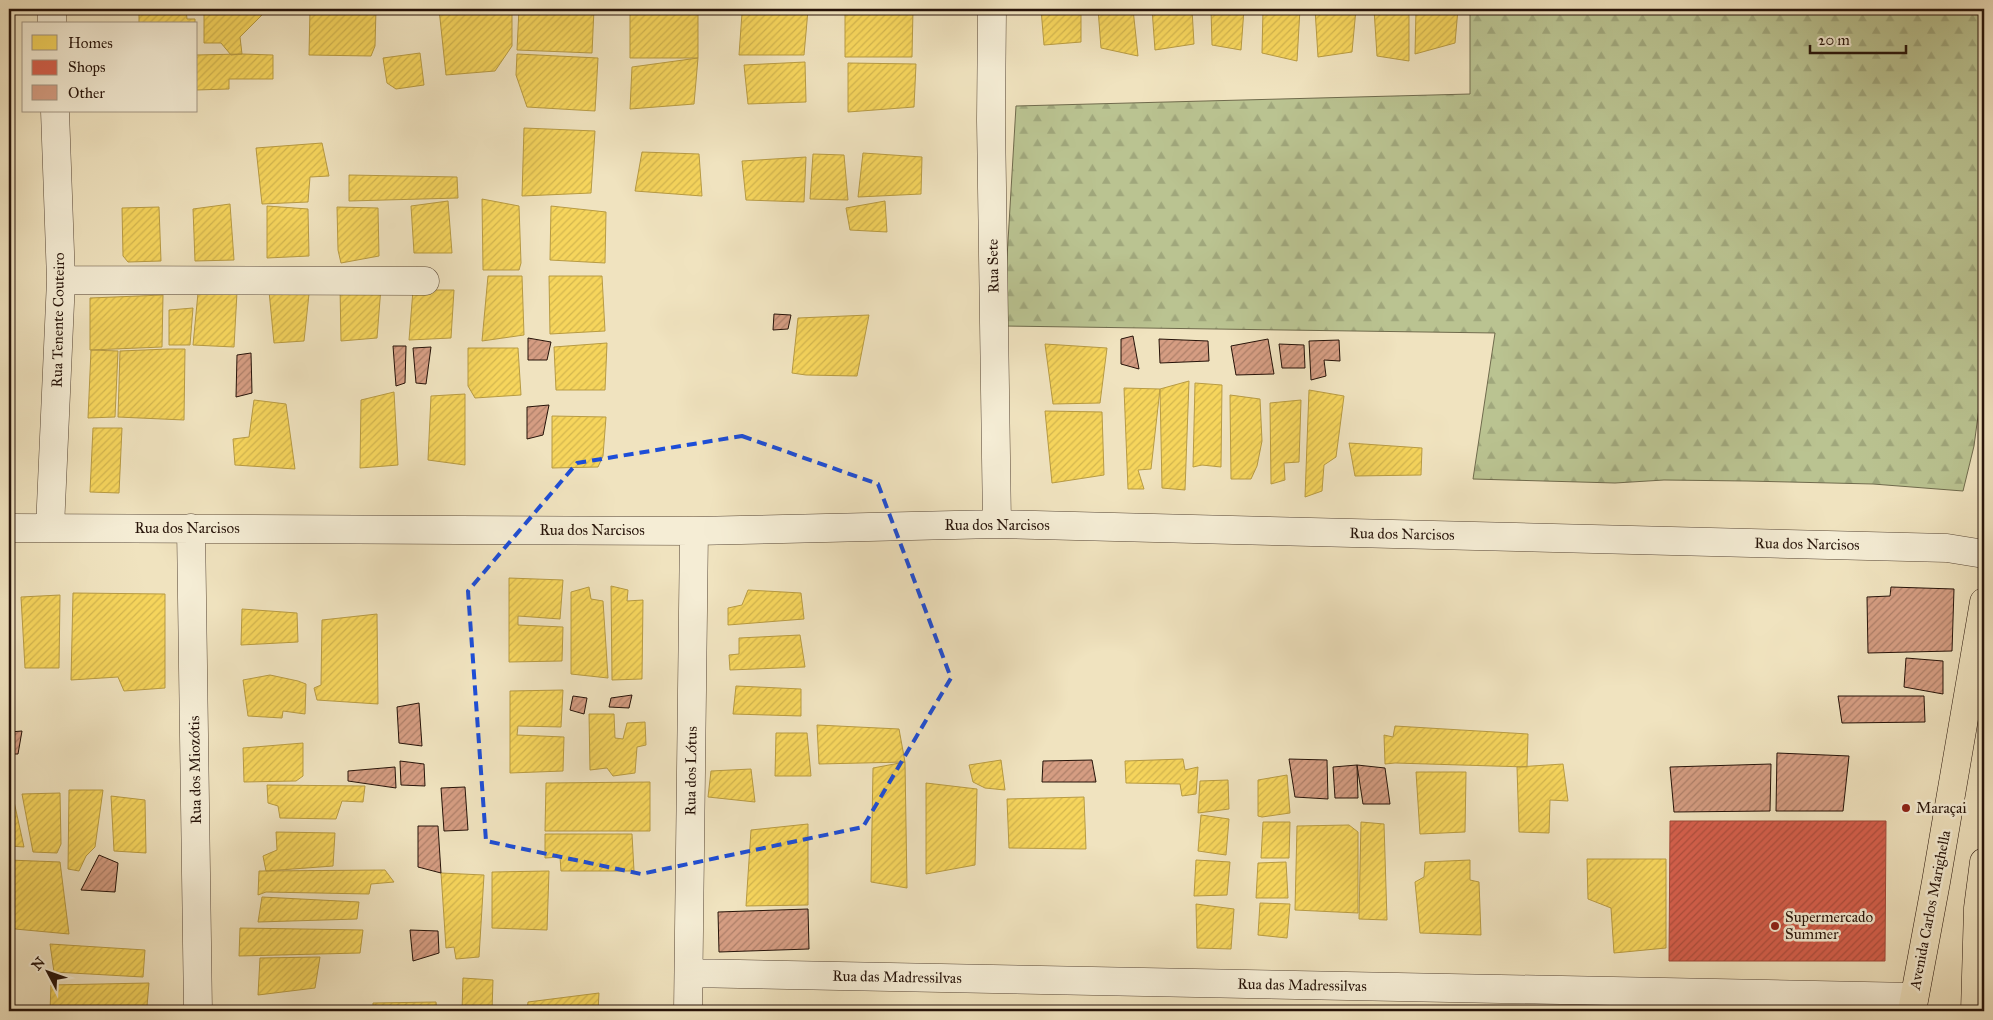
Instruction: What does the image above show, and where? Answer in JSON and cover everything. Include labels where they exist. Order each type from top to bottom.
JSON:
[{"type":"main road","name":"Avenida Carlos Marighella","points":[[1913,1004],[1938,872],[1984,602]]},
{"type":"main road","points":[[1975,1011],[1978,908],[1984,862]]},
{"type":"street","points":[[52,9],[52,22]]},
{"type":"street","name":"Rua Sete","points":[[992,9],[991,120],[997,524]]},
{"type":"street","name":"Rua Tenente Couteiro","points":[[50,528],[60,280],[55,112]]},
{"type":"street","points":[[60,280],[424,280]]},
{"type":"street","name":"Rua dos Narcisos","points":[[9,528],[694,531],[997,524],[1947,548],[1984,554]]},
{"type":"street","name":"Rua dos Miozótis","points":[[191,528],[198,1011]]},
{"type":"street","name":"Rua dos Lótus","points":[[688,1011],[694,531]]},
{"type":"street","name":"Rua das Madressilvas","points":[[689,973],[1913,1004]]},
{"type":"highlighted area","points":[[742,436],[878,484],[951,678],[863,827],[641,874],[486,841],[468,591],[577,463]]},
{"type":"green space","points":[[1470,9],[1984,9],[1984,370],[1974,446],[1963,491],[1873,484],[1664,480],[1615,483],[1473,479],[1495,333],[1003,326],[1016,106],[1470,94]]},
{"type":"building: Homes","points":[[139,9],[186,9],[187,19],[195,19],[195,22],[139,22]]},
{"type":"building: Homes","points":[[204,9],[264,9],[264,13],[240,37],[242,54],[231,55],[221,43],[204,43]]},
{"type":"building: Homes","points":[[310,9],[376,9],[375,46],[371,56],[309,55]]},
{"type":"building: Homes","points":[[439,9],[512,9],[512,46],[495,71],[446,75]]},
{"type":"building: Homes","points":[[519,9],[594,9],[592,53],[517,50]]},
{"type":"building: Homes","points":[[630,9],[698,9],[698,58],[630,58]]},
{"type":"building: Homes","points":[[845,9],[913,9],[912,57],[845,57]]},
{"type":"building: Homes","points":[[1041,9],[1081,9],[1081,42],[1044,45]]},
{"type":"building: Homes","points":[[1098,9],[1133,9],[1138,56],[1101,48]]},
{"type":"building: Homes","points":[[1152,9],[1192,9],[1194,44],[1155,50]]},
{"type":"building: Homes","points":[[1211,9],[1244,9],[1241,50],[1212,45]]},
{"type":"building: Homes","points":[[1263,9],[1300,9],[1297,61],[1262,53]]},
{"type":"building: Homes","points":[[1315,9],[1356,9],[1352,52],[1318,57]]},
{"type":"building: Homes","points":[[1374,9],[1409,9],[1409,61],[1377,56]]},
{"type":"building: Homes","points":[[1416,9],[1458,9],[1455,43],[1415,54]]},
{"type":"building: Homes","points":[[808,10],[804,55],[739,55],[742,13]]},
{"type":"building: Homes","points":[[420,53],[424,85],[396,89],[387,83],[383,58]]},
{"type":"building: Homes","points":[[517,54],[598,58],[595,111],[527,107],[516,75]]},
{"type":"building: Homes","points":[[198,55],[273,55],[273,79],[229,79],[229,89],[198,90]]},
{"type":"building: Homes","points":[[698,58],[694,104],[630,109],[632,67]]},
{"type":"building: Homes","points":[[805,62],[806,102],[748,104],[744,65]]},
{"type":"building: Homes","points":[[848,63],[916,64],[914,107],[848,112]]},
{"type":"building: Homes","points":[[524,128],[595,131],[591,193],[522,196]]},
{"type":"building: Homes","points":[[322,143],[329,176],[310,177],[308,202],[262,204],[256,148]]},
{"type":"building: Homes","points":[[642,152],[699,154],[702,196],[635,191]]},
{"type":"building: Homes","points":[[863,153],[922,157],[921,194],[858,197]]},
{"type":"building: Homes","points":[[813,154],[844,155],[848,200],[810,199]]},
{"type":"building: Homes","points":[[806,157],[804,202],[746,200],[742,161]]},
{"type":"building: Homes","points":[[349,175],[457,177],[458,198],[349,201]]},
{"type":"building: Homes","points":[[482,199],[519,206],[521,263],[519,270],[483,270]]},
{"type":"building: Homes","points":[[448,201],[452,253],[414,253],[411,206]]},
{"type":"building: Homes","points":[[885,201],[887,232],[850,230],[846,208]]},
{"type":"building: Homes","points":[[230,204],[234,260],[195,261],[193,209]]},
{"type":"building: Homes","points":[[267,206],[308,209],[309,256],[267,258]]},
{"type":"building: Homes","points":[[551,206],[606,212],[605,263],[550,260]]},
{"type":"building: Homes","points":[[159,207],[161,261],[128,262],[123,256],[122,208]]},
{"type":"building: Homes","points":[[337,207],[378,208],[379,256],[341,263],[338,250]]},
{"type":"building: Homes","points":[[488,276],[522,276],[524,335],[482,341]]},
{"type":"building: Homes","points":[[549,276],[602,276],[605,331],[550,334]]},
{"type":"building: Homes","points":[[340,287],[381,287],[377,338],[341,341]]},
{"type":"building: Homes","points":[[413,290],[454,290],[451,338],[409,340]]},
{"type":"building: Homes","points":[[269,291],[309,294],[304,341],[274,343]]},
{"type":"building: Homes","points":[[237,292],[234,347],[193,345],[198,293]]},
{"type":"building: Homes","points":[[163,295],[162,347],[90,350],[90,298]]},
{"type":"building: Homes","points":[[193,308],[190,345],[169,345],[169,310]]},
{"type":"building: Homes","points":[[869,315],[857,376],[792,373],[798,318]]},
{"type":"building: Homes","points":[[607,343],[605,390],[556,390],[554,347]]},
{"type":"building: Homes","points":[[1045,344],[1107,348],[1100,403],[1053,404]]},
{"type":"building: Homes","points":[[468,348],[518,348],[521,395],[475,398],[468,386]]},
{"type":"building: Homes","points":[[185,349],[184,420],[118,417],[120,351]]},
{"type":"building: Homes","points":[[91,350],[118,351],[115,417],[88,418]]},
{"type":"building: Homes","points":[[1189,381],[1185,490],[1162,488],[1160,389]]},
{"type":"building: Homes","points":[[1195,383],[1222,385],[1221,467],[1202,465],[1193,467]]},
{"type":"building: Homes","points":[[1124,388],[1160,389],[1151,469],[1138,470],[1144,489],[1128,489]]},
{"type":"building: Homes","points":[[1309,390],[1344,396],[1336,457],[1324,465],[1322,491],[1305,497]]},
{"type":"building: Homes","points":[[394,392],[398,465],[360,468],[361,400]]},
{"type":"building: Homes","points":[[465,394],[465,465],[428,460],[431,396]]},
{"type":"building: Homes","points":[[1230,395],[1260,399],[1262,441],[1257,466],[1251,479],[1231,479]]},
{"type":"building: Homes","points":[[254,400],[286,404],[295,469],[235,465],[233,439],[249,437]]},
{"type":"building: Homes","points":[[1301,400],[1299,462],[1284,463],[1285,480],[1271,484],[1270,403]]},
{"type":"building: Homes","points":[[1045,411],[1102,412],[1104,475],[1052,483]]},
{"type":"building: Homes","points":[[552,416],[606,417],[603,456],[598,467],[552,468]]},
{"type":"building: Homes","points":[[93,428],[122,428],[119,493],[90,492]]},
{"type":"building: Homes","points":[[1349,443],[1422,448],[1421,475],[1355,476]]},
{"type":"building: Homes","points":[[509,578],[563,580],[560,619],[518,616],[518,625],[563,627],[562,661],[509,662]]},
{"type":"building: Homes","points":[[611,586],[628,590],[627,601],[643,600],[642,679],[612,680]]},
{"type":"building: Homes","points":[[589,587],[591,599],[603,601],[608,678],[571,674],[571,592]]},
{"type":"building: Homes","points":[[748,590],[801,593],[804,619],[728,625],[728,608],[742,605]]},
{"type":"building: Homes","points":[[73,593],[165,594],[165,688],[124,691],[118,677],[71,680]]},
{"type":"building: Homes","points":[[9,594],[10,594],[9,665]]},
{"type":"building: Homes","points":[[60,595],[59,668],[25,668],[21,597]]},
{"type":"building: Homes","points":[[242,609],[297,613],[298,642],[241,645]]},
{"type":"building: Homes","points":[[377,614],[378,704],[317,700],[314,688],[321,685],[322,620]]},
{"type":"building: Homes","points":[[800,635],[805,667],[730,670],[729,655],[739,654],[739,638]]},
{"type":"building: Homes","points":[[270,675],[306,684],[305,714],[283,711],[282,718],[248,716],[243,680]]},
{"type":"building: Homes","points":[[736,686],[801,689],[801,716],[733,714]]},
{"type":"building: Homes","points":[[563,690],[561,727],[518,726],[517,735],[564,737],[563,771],[510,773],[510,691]]},
{"type":"building: Homes","points":[[589,714],[614,714],[615,738],[623,739],[627,723],[645,722],[646,745],[637,747],[635,773],[613,776],[607,768],[590,770]]},
{"type":"building: Homes","points":[[817,725],[899,729],[905,762],[819,764]]},
{"type":"building: Homes","points":[[1395,726],[1528,734],[1527,767],[1385,764],[1384,735],[1393,737]]},
{"type":"building: Homes","points":[[776,733],[807,733],[811,776],[775,776]]},
{"type":"building: Homes","points":[[303,743],[303,776],[296,781],[244,782],[243,748]]},
{"type":"building: Homes","points":[[1183,759],[1185,770],[1198,767],[1196,794],[1182,796],[1180,784],[1126,783],[1125,761]]},
{"type":"building: Homes","points":[[1001,760],[1005,790],[985,788],[973,782],[969,765]]},
{"type":"building: Homes","points":[[905,762],[907,888],[871,882],[873,768]]},
{"type":"building: Homes","points":[[1563,764],[1568,801],[1550,800],[1549,833],[1519,832],[1517,767]]},
{"type":"building: Homes","points":[[751,769],[755,802],[708,797],[711,771]]},
{"type":"building: Homes","points":[[1416,772],[1466,772],[1465,832],[1420,834]]},
{"type":"building: Homes","points":[[1287,775],[1290,813],[1258,816],[1258,780]]},
{"type":"building: Homes","points":[[1228,780],[1229,809],[1198,813],[1200,781]]},
{"type":"building: Homes","points":[[650,782],[650,831],[545,831],[546,783]]},
{"type":"building: Homes","points":[[926,783],[977,789],[975,865],[926,874]]},
{"type":"building: Homes","points":[[267,785],[365,786],[363,802],[342,801],[336,819],[280,818],[278,806],[268,803]]},
{"type":"building: Homes","points":[[69,790],[103,790],[95,847],[86,856],[79,871],[68,869]]},
{"type":"building: Homes","points":[[60,793],[61,844],[57,853],[33,852],[22,794]]},
{"type":"building: Homes","points":[[9,796],[13,797],[24,847],[9,846]]},
{"type":"building: Homes","points":[[111,796],[145,800],[146,853],[114,851]]},
{"type":"building: Homes","points":[[1084,797],[1086,849],[1009,848],[1007,799]]},
{"type":"building: Homes","points":[[1201,815],[1229,819],[1226,855],[1198,851]]},
{"type":"building: Homes","points":[[1263,822],[1290,822],[1289,858],[1261,858]]},
{"type":"building: Homes","points":[[1361,822],[1384,824],[1387,920],[1359,919]]},
{"type":"building: Homes","points":[[808,824],[808,905],[746,906],[751,830]]},
{"type":"building: Homes","points":[[1349,825],[1358,832],[1358,913],[1295,910],[1297,826]]},
{"type":"building: Homes","points":[[276,832],[335,833],[333,866],[266,871],[263,856],[277,850]]},
{"type":"building: Homes","points":[[545,834],[632,834],[634,871],[561,871],[560,857],[545,858]]},
{"type":"building: Homes","points":[[1587,859],[1666,859],[1666,948],[1614,953],[1611,908],[1588,899]]},
{"type":"building: Homes","points":[[9,860],[60,862],[69,934],[15,929],[9,916]]},
{"type":"building: Homes","points":[[1196,860],[1230,862],[1227,895],[1194,896]]},
{"type":"building: Homes","points":[[1470,860],[1470,880],[1479,882],[1481,935],[1420,933],[1415,882],[1424,877],[1425,862]]},
{"type":"building: Homes","points":[[1286,862],[1288,898],[1256,898],[1258,863]]},
{"type":"building: Homes","points":[[385,870],[394,882],[371,884],[369,894],[266,892],[258,895],[259,871]]},
{"type":"building: Homes","points":[[549,871],[547,930],[492,928],[492,872]]},
{"type":"building: Homes","points":[[441,873],[484,875],[479,957],[456,959],[454,947],[446,948]]},
{"type":"building: Homes","points":[[262,897],[359,902],[357,919],[258,922]]},
{"type":"building: Homes","points":[[1260,903],[1290,904],[1287,938],[1258,935]]},
{"type":"building: Homes","points":[[1196,904],[1234,909],[1231,949],[1197,948]]},
{"type":"building: Homes","points":[[240,928],[363,930],[360,953],[239,956]]},
{"type":"building: Homes","points":[[50,944],[145,950],[143,977],[54,972]]},
{"type":"building: Homes","points":[[320,957],[315,988],[258,995],[260,958]]},
{"type":"building: Homes","points":[[463,978],[493,980],[492,1011],[462,1011]]},
{"type":"building: Homes","points":[[149,983],[147,1006],[50,1011],[51,985]]},
{"type":"building: Homes","points":[[599,993],[598,1011],[527,1011],[528,1002]]},
{"type":"building: Homes","points":[[436,1002],[437,1011],[373,1011],[373,1003]]},
{"type":"building: Shops","points":[[1670,821],[1886,821],[1885,961],[1669,961]]},
{"type":"building: Other","points":[[774,314],[791,315],[788,329],[773,330]]},
{"type":"building: Other","points":[[1133,336],[1139,369],[1121,364],[1121,339]]},
{"type":"building: Other","points":[[528,338],[551,342],[547,360],[528,360]]},
{"type":"building: Other","points":[[1159,339],[1208,341],[1209,361],[1160,363]]},
{"type":"building: Other","points":[[1268,339],[1274,374],[1236,375],[1231,346]]},
{"type":"building: Other","points":[[1339,340],[1340,361],[1324,360],[1326,376],[1311,380],[1309,341]]},
{"type":"building: Other","points":[[1279,344],[1304,345],[1305,368],[1282,368]]},
{"type":"building: Other","points":[[393,346],[406,346],[405,383],[396,386]]},
{"type":"building: Other","points":[[431,347],[426,384],[416,383],[413,348]]},
{"type":"building: Other","points":[[251,353],[252,393],[236,397],[237,355]]},
{"type":"building: Other","points":[[549,405],[543,435],[527,439],[527,407]]},
{"type":"building: Other","points":[[1891,587],[1954,589],[1952,651],[1868,653],[1867,597],[1890,596]]},
{"type":"building: Other","points":[[1906,658],[1943,661],[1943,694],[1904,687]]},
{"type":"building: Other","points":[[632,695],[629,708],[609,707],[611,698]]},
{"type":"building: Other","points":[[573,696],[587,698],[584,714],[570,710]]},
{"type":"building: Other","points":[[1838,696],[1924,696],[1925,722],[1842,723]]},
{"type":"building: Other","points":[[419,703],[422,746],[399,743],[397,707]]},
{"type":"building: Other","points":[[22,731],[18,754],[9,754],[9,732]]},
{"type":"building: Other","points":[[1777,753],[1849,756],[1843,811],[1776,811]]},
{"type":"building: Other","points":[[1289,759],[1327,760],[1328,799],[1295,797]]},
{"type":"building: Other","points":[[1092,760],[1096,782],[1042,782],[1043,761]]},
{"type":"building: Other","points":[[400,761],[424,764],[425,786],[401,785]]},
{"type":"building: Other","points":[[1771,764],[1770,811],[1674,812],[1670,767]]},
{"type":"building: Other","points":[[1357,765],[1358,798],[1335,798],[1333,767]]},
{"type":"building: Other","points":[[1357,765],[1385,768],[1390,804],[1363,804]]},
{"type":"building: Other","points":[[395,767],[396,788],[348,781],[348,771]]},
{"type":"building: Other","points":[[465,787],[468,830],[444,831],[441,788]]},
{"type":"building: Other","points":[[418,826],[438,826],[441,873],[418,867]]},
{"type":"building: Other","points":[[99,855],[118,863],[115,892],[81,890]]},
{"type":"building: Other","points":[[808,909],[809,949],[719,952],[718,912]]},
{"type":"building: Other","points":[[410,930],[438,931],[439,953],[413,961]]},
{"type":"place","name":"Maraçai","points":[[1906,808]]},
{"type":"place","name":"Supermercado Summer","points":[[1775,926]]}]
